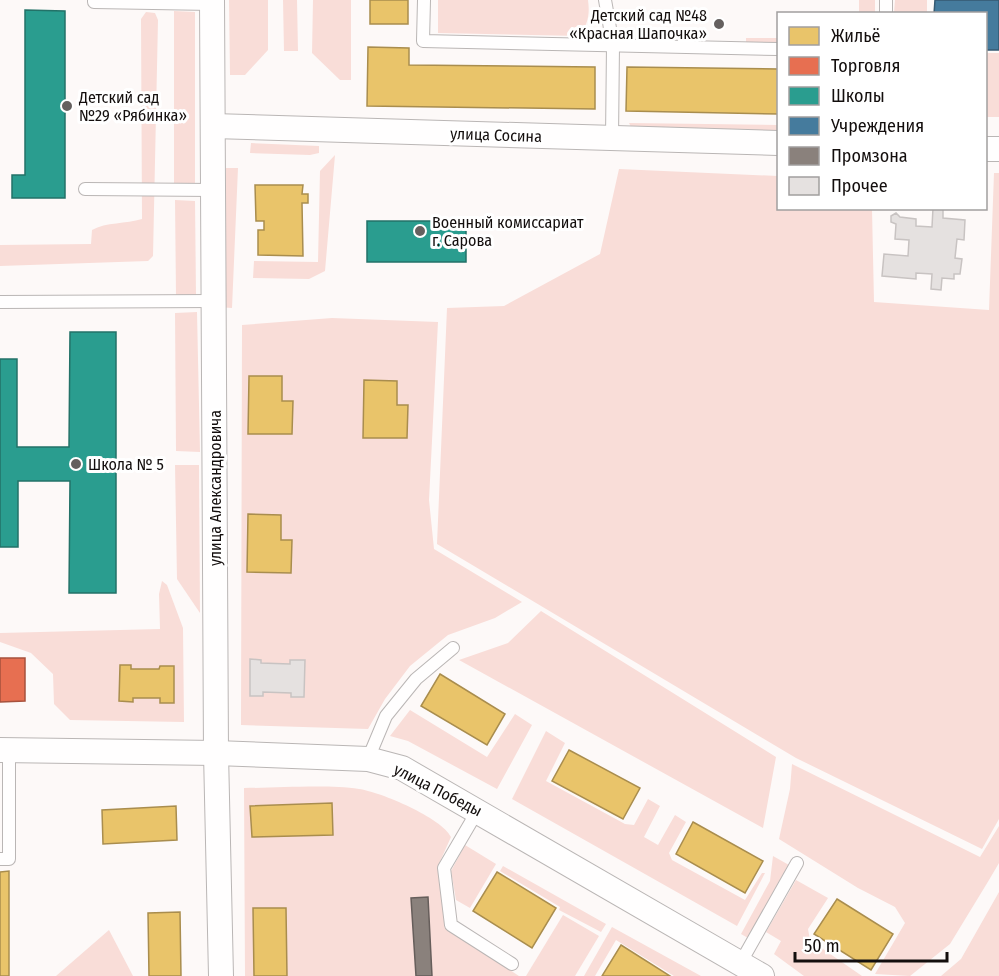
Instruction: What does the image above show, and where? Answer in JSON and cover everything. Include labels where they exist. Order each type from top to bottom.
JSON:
[{"type":"street","name":"улица Александровича","points":[[212,2],[216,753],[221,976]]},
{"type":"street","name":"улица Сосина","points":[[213,126],[777,143]]},
{"type":"street","name":"улица Победы","points":[[4,750],[216,753],[368,759],[402,768],[755,972]]},
{"type":"lane","points":[[94,0],[94,2],[212,2]]},
{"type":"lane","points":[[424,0],[423,41],[777,49]]},
{"type":"lane","points":[[605,0],[613,45],[612,138]]},
{"type":"lane","points":[[85,189],[214,190]]},
{"type":"lane","points":[[0,302],[214,301]]},
{"type":"lane","points":[[368,759],[386,716],[416,679],[453,648]]},
{"type":"lane","points":[[0,859],[9,859],[4,750]]},
{"type":"lane","points":[[478,810],[444,868],[452,925],[512,964]]},
{"type":"lane","points":[[755,972],[798,863]]},
{"type":"shaded area","points":[[229,0],[268,0],[268,50],[245,75],[230,75]]},
{"type":"shaded area","points":[[283,0],[297,0],[298,51],[284,51]]},
{"type":"shaded area","points":[[313,0],[351,0],[351,80],[340,80],[312,53]]},
{"type":"shaded area","points":[[438,0],[588,0],[588,15],[579,36],[438,33]]},
{"type":"shaded area","points":[[859,0],[875,0],[875,12],[859,12]]},
{"type":"shaded area","points":[[895,0],[927,0],[927,12],[894,12]]},
{"type":"shaded area","points":[[174,11],[195,12],[195,183],[174,183]]},
{"type":"shaded area","points":[[146,12],[155,13],[158,20],[153,256],[148,261],[0,266],[0,245],[91,244],[92,230],[142,219],[141,19]]},
{"type":"shaded area","points":[[746,38],[777,38],[777,45],[746,44]]},
{"type":"shaded area","points":[[987,53],[999,53],[999,117],[987,117]]},
{"type":"shaded area","points":[[629,123],[777,125],[777,133],[633,131]]},
{"type":"shaded area","points":[[251,143],[319,146],[319,153],[310,155],[250,153]]},
{"type":"shaded area","points":[[335,155],[325,271],[309,279],[253,278],[254,261],[318,262],[320,171]]},
{"type":"shaded area","points":[[226,168],[238,168],[232,308],[217,307],[217,225],[226,224]]},
{"type":"shaded area","points":[[619,169],[777,176],[777,210],[872,210],[874,302],[989,310],[994,173],[999,173],[999,819],[982,849],[796,758],[437,544],[447,308],[504,306],[600,254]]},
{"type":"shaded area","points":[[175,200],[195,201],[196,295],[176,295]]},
{"type":"shaded area","points":[[197,312],[200,452],[176,451],[175,313]]},
{"type":"shaded area","points":[[332,318],[438,322],[429,500],[434,549],[522,602],[495,618],[448,635],[410,666],[385,699],[368,729],[241,725],[242,325]]},
{"type":"shaded area","points":[[175,465],[199,465],[200,613],[177,579]]},
{"type":"shaded area","points":[[162,581],[167,585],[183,628],[184,722],[70,720],[54,704],[53,674],[31,653],[0,642],[0,633],[160,629],[159,594]]},
{"type":"shaded area","points":[[541,611],[776,757],[763,828],[459,660],[508,643]]},
{"type":"shaded area","points":[[410,710],[487,757],[515,714],[532,725],[497,789],[408,741],[390,736]]},
{"type":"shaded area","points":[[546,731],[565,743],[546,781],[625,824],[634,825],[648,799],[660,806],[644,837],[658,845],[675,815],[686,822],[669,853],[672,860],[745,900],[762,873],[765,873],[737,926],[512,799]]},
{"type":"shaded area","points":[[792,764],[980,857],[999,826],[999,863],[989,880],[950,944],[910,976],[875,974],[905,923],[895,907],[858,888],[779,839],[790,789]]},
{"type":"shaded area","points":[[318,786],[359,789],[395,800],[436,822],[451,837],[438,866],[446,928],[519,976],[245,976],[244,788]]},
{"type":"shaded area","points":[[465,845],[496,864],[470,908],[456,900],[451,871]]},
{"type":"shaded area","points":[[773,856],[789,865],[748,938],[741,934],[770,881]]},
{"type":"shaded area","points":[[503,866],[606,924],[601,932],[559,910],[560,907],[500,871]]},
{"type":"shaded area","points":[[796,880],[828,898],[808,929],[810,940],[862,976],[804,976],[774,954],[781,941],[766,932]]},
{"type":"shaded area","points":[[999,892],[999,976],[941,976],[961,959]]},
{"type":"shaded area","points":[[563,915],[599,936],[575,976],[526,976]]},
{"type":"shaded area","points":[[612,927],[701,976],[674,976],[616,940],[595,976],[584,976]]},
{"type":"shaded area","points":[[109,930],[133,976],[56,976]]},
{"type":"building: Жильё","points":[[370,0],[408,0],[408,24],[370,24]]},
{"type":"building: Жильё","points":[[368,47],[409,48],[409,65],[595,67],[595,109],[367,106]]},
{"type":"building: Жильё","points":[[627,67],[777,69],[777,114],[626,111]]},
{"type":"building: Жильё","points":[[255,185],[303,185],[302,194],[308,194],[308,203],[302,203],[303,256],[258,255],[258,230],[264,230],[264,221],[256,221]]},
{"type":"building: Жильё","points":[[249,376],[282,376],[282,401],[293,401],[292,434],[248,434]]},
{"type":"building: Жильё","points":[[364,380],[397,381],[397,405],[408,405],[407,438],[363,438]]},
{"type":"building: Жильё","points":[[248,514],[281,515],[281,540],[292,540],[291,573],[247,572]]},
{"type":"building: Жильё","points":[[120,665],[131,665],[131,669],[159,669],[160,666],[174,666],[174,703],[160,703],[160,698],[133,698],[133,702],[119,701]]},
{"type":"building: Жильё","points":[[440,674],[505,714],[487,745],[421,706]]},
{"type":"building: Жильё","points":[[569,750],[640,788],[623,819],[552,781]]},
{"type":"building: Жильё","points":[[332,803],[333,835],[252,837],[250,806]]},
{"type":"building: Жильё","points":[[176,806],[177,840],[103,844],[102,810]]},
{"type":"building: Жильё","points":[[693,822],[763,861],[745,893],[676,854]]},
{"type":"building: Жильё","points":[[9,871],[9,976],[0,976],[0,872]]},
{"type":"building: Жильё","points":[[497,872],[556,908],[532,948],[473,911]]},
{"type":"building: Жильё","points":[[837,899],[893,934],[871,970],[814,934]]},
{"type":"building: Жильё","points":[[253,908],[286,908],[287,976],[254,976]]},
{"type":"building: Жильё","points":[[180,912],[181,976],[149,976],[148,913]]},
{"type":"building: Жильё","points":[[621,945],[670,976],[602,976]]},
{"type":"building: Торговля","points":[[0,658],[25,658],[25,701],[0,702]]},
{"type":"building: Школы","points":[[25,10],[65,11],[65,198],[12,198],[12,175],[25,175]]},
{"type":"building: Школы","points":[[367,221],[466,221],[466,262],[367,262]]},
{"type":"building: Школы","points":[[70,332],[116,332],[116,593],[69,593],[70,481],[18,481],[18,547],[0,547],[0,359],[17,359],[17,447],[69,447]]},
{"type":"building: Учреждения","points":[[935,0],[999,0],[999,50],[987,50],[987,12],[934,12]]},
{"type":"building: Промзона","points":[[428,897],[432,976],[416,976],[411,898]]},
{"type":"building: Прочее","points":[[933,210],[943,210],[943,218],[965,220],[964,240],[957,239],[955,258],[962,259],[960,274],[954,274],[954,279],[942,278],[941,290],[931,289],[932,274],[916,273],[916,279],[882,276],[884,254],[908,256],[909,240],[895,239],[896,224],[891,222],[891,216],[896,213],[900,217],[916,219],[916,226],[932,227]]},
{"type":"building: Прочее","points":[[250,659],[261,660],[261,663],[290,664],[290,660],[305,660],[304,697],[291,697],[291,693],[263,692],[263,696],[250,696]]},
{"type":"place","name":"Детский сад №48 «Красная Шапочка»","points":[[719,24]]},
{"type":"place","name":"Детский сад №29 «Рябинка»","points":[[67,106]]},
{"type":"place","name":"Военный комиссариат г. Сарова","points":[[420,231]]},
{"type":"place","name":"Школа № 5","points":[[76,464]]}]
